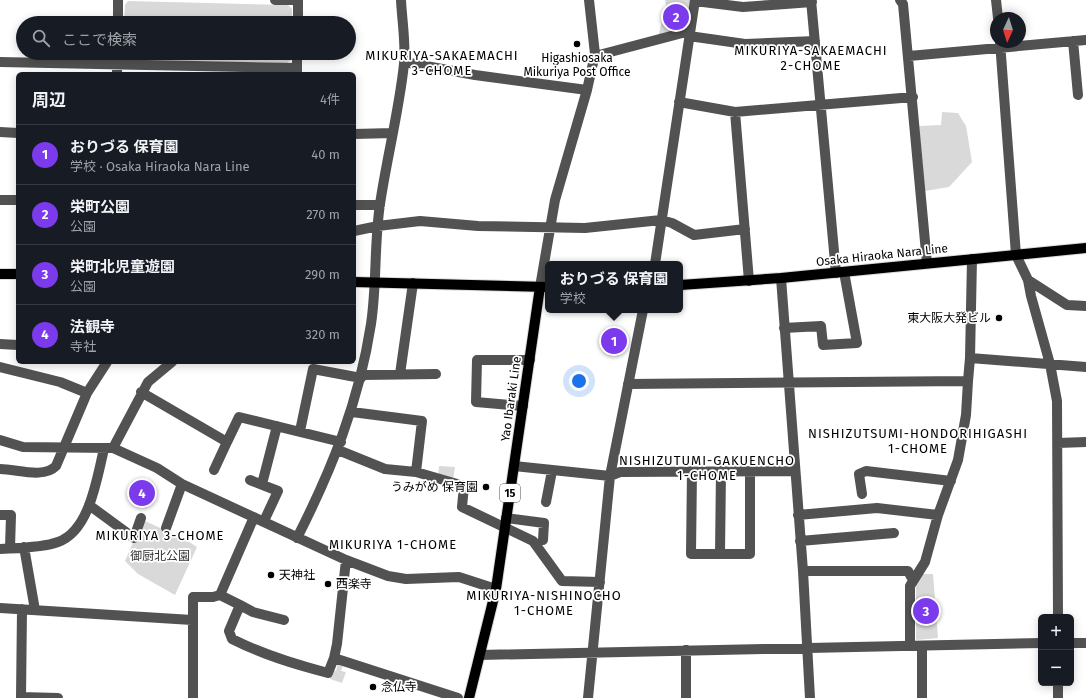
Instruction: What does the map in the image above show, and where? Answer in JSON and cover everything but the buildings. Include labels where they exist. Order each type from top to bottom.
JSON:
[{"type":"main road","name":"Osaka Hiraoka Nara Line","points":[[683,285],[840,273],[972,258],[1086,248]]},
{"type":"main road","points":[[0,274],[16,274]]},
{"type":"main road","points":[[356,282],[544,287]]},
{"type":"main road","name":"Yao Ibaraki Line","points":[[469,698],[496,589],[530,360],[544,287]]},
{"type":"street","points":[[118,0],[118,16]]},
{"type":"street","points":[[275,0],[298,0],[298,16]]},
{"type":"street","points":[[297,538],[339,446],[352,412],[361,376],[371,324],[376,282],[380,205],[404,62],[401,0]]},
{"type":"street","points":[[546,261],[549,226],[555,200],[588,90],[595,54],[589,0]]},
{"type":"street","points":[[655,261],[695,0],[743,7],[812,1],[820,104],[840,273],[857,343],[823,345],[821,326],[784,328]]},
{"type":"street","points":[[900,0],[903,4],[909,56],[927,263]]},
{"type":"street","points":[[996,0],[997,12]]},
{"type":"street","points":[[595,54],[690,33],[745,44],[815,41]]},
{"type":"street","points":[[1026,44],[1086,40]]},
{"type":"street","points":[[1073,41],[1078,95]]},
{"type":"street","points":[[909,56],[990,46]]},
{"type":"street","points":[[1001,48],[1016,255],[1028,280],[1050,364],[1057,401],[1058,614]]},
{"type":"street","points":[[0,62],[117,69],[297,71],[297,60]]},
{"type":"street","points":[[404,62],[475,75],[588,90]]},
{"type":"street","points":[[679,102],[735,112],[912,97]]},
{"type":"street","points":[[735,112],[749,281]]},
{"type":"street","points":[[0,132],[16,133]]},
{"type":"street","points":[[356,134],[393,132]]},
{"type":"street","points":[[0,200],[16,200]]},
{"type":"street","points":[[356,205],[380,205]]},
{"type":"street","points":[[356,231],[378,226],[420,221],[478,226],[542,228],[549,226],[585,228],[661,220],[672,223],[694,234],[745,229]]},
{"type":"street","points":[[910,646],[910,586],[925,562],[938,515],[958,460],[964,426],[970,358],[972,258]]},
{"type":"street","points":[[544,287],[545,275]]},
{"type":"street","points":[[781,278],[794,471],[809,647],[810,698]]},
{"type":"street","points":[[1028,280],[1067,305],[1086,306]]},
{"type":"street","points":[[400,374],[413,283]]},
{"type":"street","points":[[588,698],[610,476],[642,313]]},
{"type":"street","points":[[0,344],[16,345]]},
{"type":"street","points":[[970,358],[1086,366]]},
{"type":"street","points":[[523,406],[476,402],[477,360],[530,360]]},
{"type":"street","points":[[0,469],[42,472],[52,471],[56,466],[87,392],[106,364]]},
{"type":"street","points":[[0,515],[11,515],[5,549],[58,542],[71,535],[79,525],[90,505],[108,449],[148,382],[170,364]]},
{"type":"street","points":[[0,367],[60,382],[87,392]]},
{"type":"street","points":[[300,431],[313,369],[361,376],[436,374]]},
{"type":"street","points":[[628,384],[968,381]]},
{"type":"street","points":[[142,392],[227,442]]},
{"type":"street","points":[[352,412],[422,421],[416,472]]},
{"type":"street","points":[[214,470],[238,417],[300,431],[339,446],[385,469],[416,472],[464,486],[462,507],[505,522],[533,541],[546,561],[562,581],[600,582]]},
{"type":"street","points":[[262,484],[277,426]]},
{"type":"street","points":[[0,440],[23,447],[108,449],[157,468],[182,484],[264,521],[297,538],[346,560],[388,576],[406,579],[459,578],[496,589]]},
{"type":"street","points":[[1058,442],[1086,442]]},
{"type":"street","points":[[514,466],[610,476],[620,472],[794,471]]},
{"type":"street","points":[[546,502],[552,471]]},
{"type":"street","points":[[692,471],[691,554],[750,554],[750,471]]},
{"type":"street","points":[[720,554],[721,471]]},
{"type":"street","points":[[862,494],[859,474],[866,471],[951,481]]},
{"type":"street","points":[[250,480],[278,491],[264,521]]},
{"type":"street","points":[[166,528],[182,484]]},
{"type":"street","points":[[90,505],[134,538],[141,518]]},
{"type":"street","points":[[798,515],[877,508],[938,515]]},
{"type":"street","points":[[220,595],[254,517]]},
{"type":"street","points":[[505,522],[544,523],[543,540]]},
{"type":"street","points":[[800,541],[894,533]]},
{"type":"street","points":[[24,547],[35,610]]},
{"type":"street","points":[[240,605],[229,631],[232,639],[279,660],[328,673],[338,644],[346,560]]},
{"type":"street","points":[[803,571],[908,571],[913,580]]},
{"type":"street","points":[[193,698],[193,597],[213,597],[220,595],[253,612],[284,620]]},
{"type":"street","points":[[0,608],[192,620]]},
{"type":"street","points":[[22,609],[21,697],[58,698]]},
{"type":"street","points":[[480,655],[1038,643]]},
{"type":"street","points":[[1074,643],[1086,643]]},
{"type":"street","points":[[922,646],[922,698]]},
{"type":"street","points":[[686,650],[686,698]]},
{"type":"street","points":[[334,658],[458,698]]},
{"type":"street","points":[[1058,686],[1058,698]]},
{"type":"green space","points":[[665,0],[692,0],[687,30],[658,37],[666,5]]},
{"type":"green space","points":[[128,1],[288,5],[292,9],[292,16],[124,16],[125,5]]},
{"type":"green space","points":[[128,60],[291,60],[287,63]]},
{"type":"green space","points":[[942,112],[958,113],[966,126],[972,162],[949,187],[925,191],[919,126],[941,125]]},
{"type":"green space","points":[[439,466],[455,467],[453,480],[438,476]]},
{"type":"green space","name":"御厨北公園","points":[[143,520],[186,540],[197,547],[175,595],[138,574],[125,561]]},
{"type":"green space","points":[[922,574],[933,574],[938,638],[916,640],[916,584]]},
{"type":"green space","points":[[338,664],[343,666],[341,671],[346,672],[342,683],[330,679],[333,670],[336,671]]},
{"type":"place","name":"栄町公園","points":[[676,17]]},
{"type":"place","name":"Higashiosaka Mikuriya Post Office","points":[[577,44]]},
{"type":"place","name":"東大阪大発ビル","points":[[999,318]]},
{"type":"place","name":"おりづる 保育園","points":[[614,341]]},
{"type":"place","name":"うみがめ 保育園","points":[[486,487]]},
{"type":"place","name":"法観寺","points":[[142,493]]},
{"type":"place","name":"天神社","points":[[271,575]]},
{"type":"place","name":"西楽寺","points":[[328,584]]},
{"type":"place","name":"栄町北児童遊園","points":[[926,611]]},
{"type":"place","name":"念仏寺","points":[[373,687]]},
{"type":"district","name":"MIKURIYA-SAKAEMACHI 2-CHOME","points":[[811,58]]},
{"type":"district","name":"MIKURIYA-SAKAEMACHI 3-CHOME","points":[[442,62]]},
{"type":"district","name":"NISHIZUTSUMI-HONDORIHIGASHI 1-CHOME","points":[[918,440]]},
{"type":"district","name":"NISHIZUTUMI-GAKUENCHO 1-CHOME","points":[[707,468]]},
{"type":"district","name":"MIKURIYA 3-CHOME","points":[[160,535]]},
{"type":"district","name":"MIKURIYA 1-CHOME","points":[[393,544]]},
{"type":"district","name":"MIKURIYA-NISHINOCHO 1-CHOME","points":[[544,602]]}]
